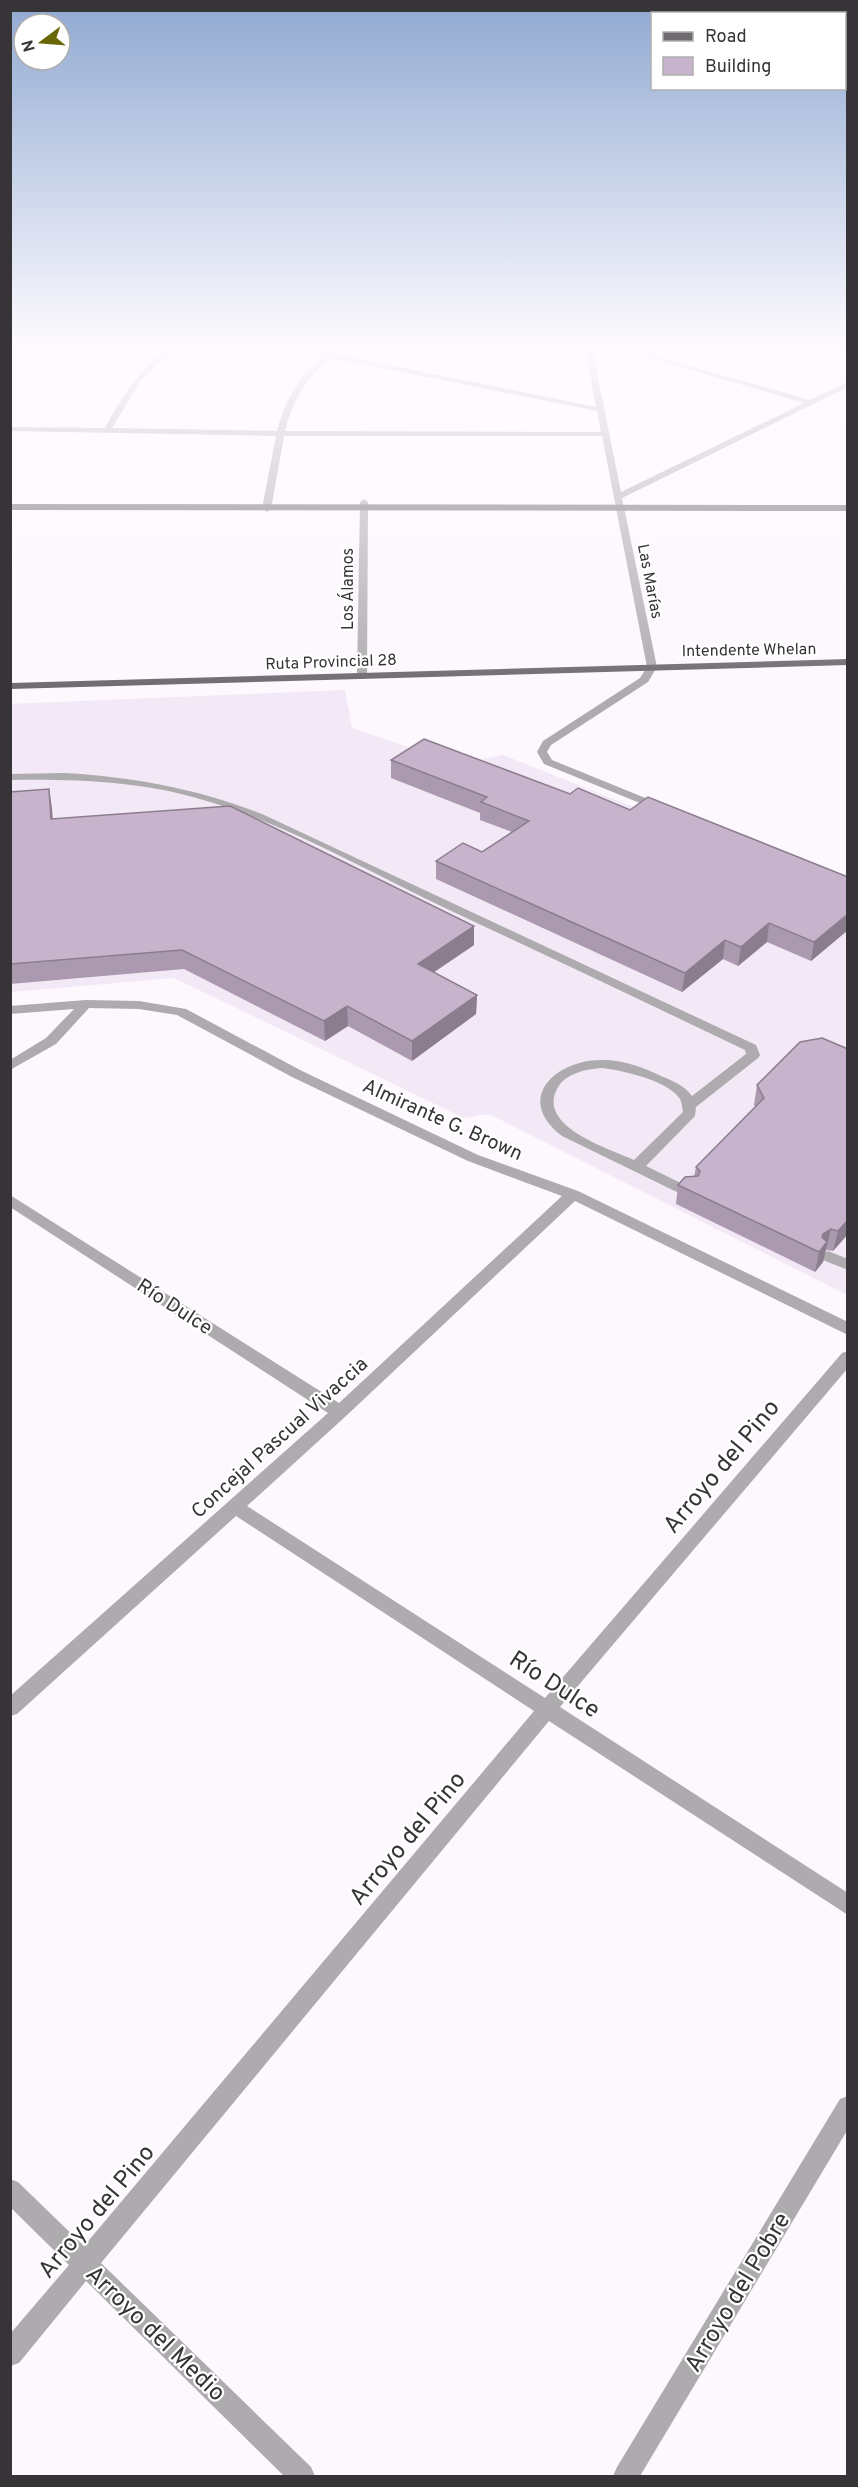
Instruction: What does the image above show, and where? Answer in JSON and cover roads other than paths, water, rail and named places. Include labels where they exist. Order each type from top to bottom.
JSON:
[{"type":"main road","points":[[10,501],[267,505]]},
{"type":"main road","points":[[620,502],[848,508]]},
{"type":"main road","points":[[10,507],[848,502]]},
{"type":"main road","name":"Intendente Whelan","points":[[652,667],[846,661]]},
{"type":"main road","name":"Ruta Provincial 28","points":[[10,686],[652,667]]},
{"type":"street","points":[[267,505],[275,459]]},
{"type":"street","name":"Las Marías","points":[[611,459],[652,667]]},
{"type":"street","points":[[620,502],[702,459]]},
{"type":"street","name":"Los Álamos","points":[[362,676],[363,505]]},
{"type":"street","points":[[652,667],[645,680],[547,743],[542,752],[548,762],[670,811]]},
{"type":"street","points":[[10,777],[54,775],[104,779],[180,791],[228,804],[329,846],[448,905],[751,1048],[753,1055],[688,1106]]},
{"type":"street","points":[[10,1066],[51,1041],[86,1004]]},
{"type":"street","name":"Almirante G. Brown","points":[[10,1010],[86,1004],[140,1005],[181,1012],[297,1074],[473,1158],[573,1194],[848,1329]]},
{"type":"street","points":[[636,1167],[690,1113],[687,1099],[675,1087],[642,1071],[620,1066],[599,1063],[577,1067],[558,1078],[549,1087],[546,1101],[552,1120],[576,1138],[636,1167],[688,1192]]},
{"type":"street","name":"Concejal Pascual Vivaccia","points":[[10,1708],[340,1412],[573,1194]]},
{"type":"street","name":"Río Dulce","points":[[10,1200],[340,1412]]},
{"type":"street","points":[[828,1256],[848,1265]]},
{"type":"street","name":"Arroyo del Pino","points":[[10,2354],[547,1709],[848,1357]]},
{"type":"street","name":"Río Dulce","points":[[234,1506],[848,1905]]},
{"type":"street","name":"Arroyo del Pobre","points":[[626,2476],[848,2107]]},
{"type":"street","name":"Arroyo del Medio","points":[[10,2190],[302,2476]]}]
